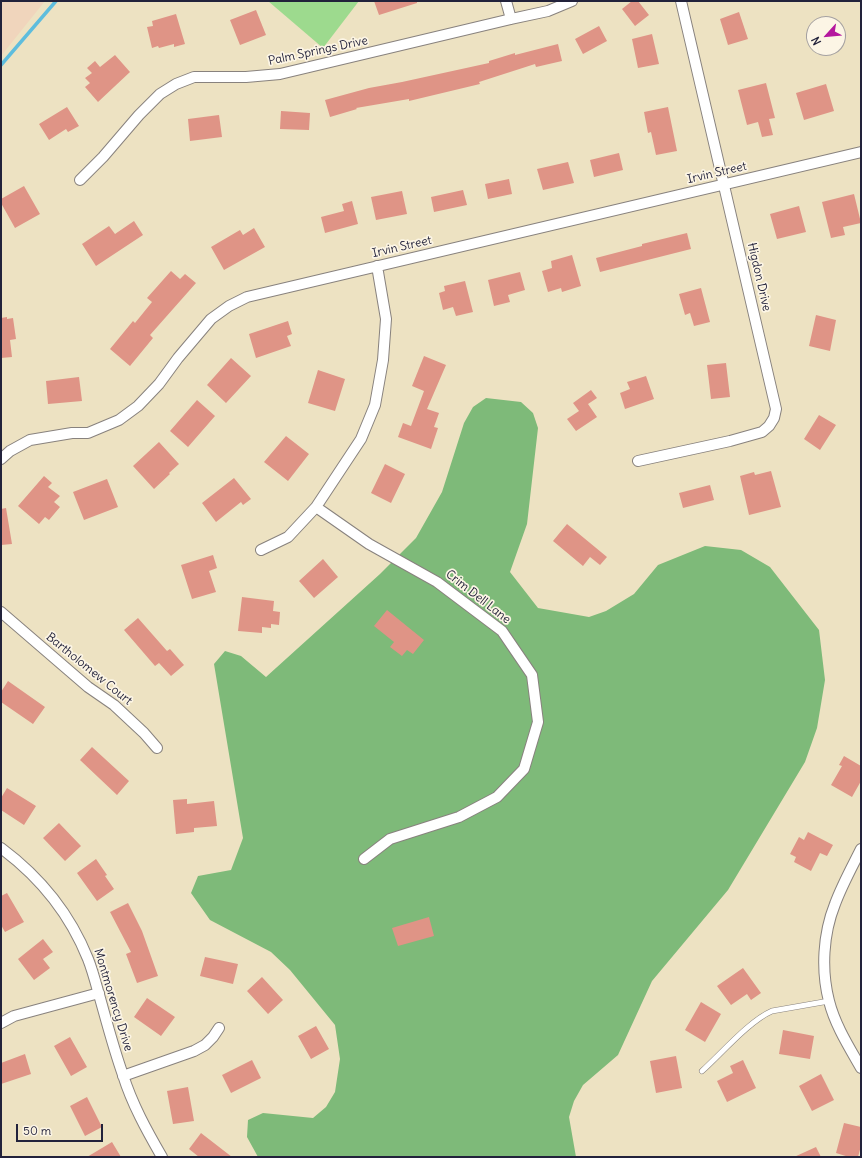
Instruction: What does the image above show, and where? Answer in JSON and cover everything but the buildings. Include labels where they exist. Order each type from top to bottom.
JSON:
[{"type":"street","points":[[506,1],[511,19]]},
{"type":"street","name":"Palm Springs Drive","points":[[80,180],[160,94],[194,77],[246,77],[280,74],[548,11],[572,1]]},
{"type":"street","name":"Higdon Drive","points":[[638,461],[730,441],[762,432],[769,426],[774,418],[776,409],[681,1]]},
{"type":"street","name":"Irvin Street","points":[[1,459],[10,451],[30,440],[72,433],[88,433],[119,420],[138,406],[159,384],[178,358],[211,319],[229,306],[247,297],[861,152]]},
{"type":"street","points":[[261,550],[288,537],[316,507],[360,439],[375,405],[383,360],[386,319],[377,266]]},
{"type":"street","name":"Crim Dell Lane","points":[[316,507],[369,544],[437,582],[502,631],[532,675],[538,722],[524,769],[497,797],[460,817],[390,839],[364,859]]},
{"type":"street","name":"Bartholomew Court","points":[[1,612],[88,687],[114,704],[157,748]]},
{"type":"street","name":"Montmorency Drive","points":[[1,848],[33,875],[50,894],[66,916],[78,937],[89,960],[123,1076],[134,1104],[162,1157]]},
{"type":"street","points":[[861,849],[835,904],[829,923],[825,945],[824,966],[829,1001],[835,1018],[861,1068]]},
{"type":"street","points":[[1,1022],[14,1016],[98,993]]},
{"type":"street","points":[[123,1076],[194,1051],[205,1045],[219,1028]]},
{"type":"lane","points":[[702,1071],[740,1035],[772,1011],[829,1001]]},
{"type":"shaded area","points":[[1,1],[45,1],[1,56]]},
{"type":"green space","points":[[268,1],[359,1],[323,48]]},
{"type":"green space","points":[[486,398],[521,402],[533,413],[538,428],[527,524],[510,572],[538,608],[589,617],[606,611],[634,594],[658,565],[705,546],[741,550],[770,567],[819,630],[825,680],[817,728],[805,762],[728,890],[652,981],[618,1055],[583,1085],[574,1101],[569,1117],[576,1157],[258,1157],[247,1137],[248,1120],[263,1113],[313,1118],[326,1107],[335,1092],[340,1059],[335,1025],[290,970],[271,952],[210,920],[191,893],[198,876],[231,870],[243,838],[214,664],[225,651],[241,656],[266,677],[380,574],[416,538],[442,492],[464,423],[473,407]]},
{"type":"waterway","points":[[1,65],[56,1]]}]
